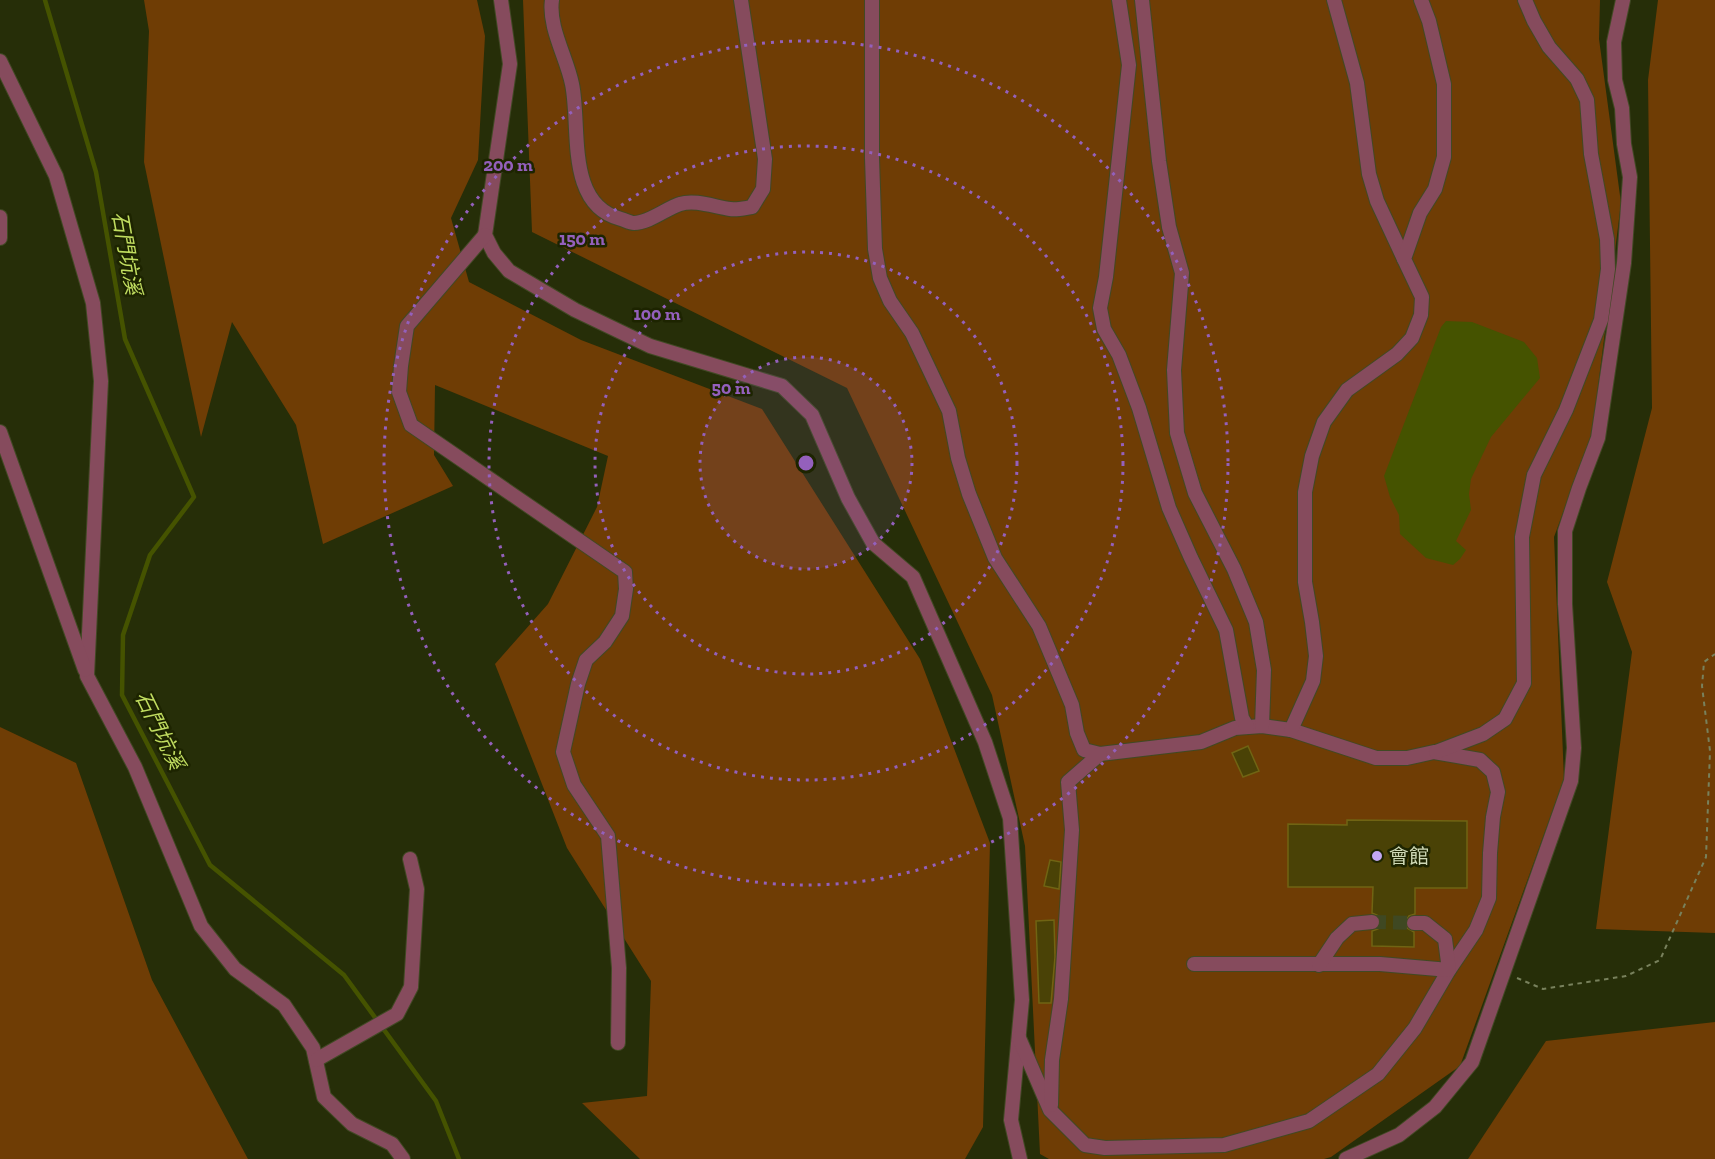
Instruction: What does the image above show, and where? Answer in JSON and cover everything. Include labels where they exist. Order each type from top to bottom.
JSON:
[{"type":"street","points":[[501,0],[510,64],[485,235],[407,326],[400,366],[399,392],[411,425],[625,572],[626,589],[622,616],[605,642],[586,660],[578,684],[563,752],[574,785],[608,836],[619,968],[618,1044]]},
{"type":"street","points":[[552,0],[551,6],[558,37],[572,83],[578,164],[585,187],[598,207],[614,218],[635,223],[681,203],[697,203],[733,210],[752,207],[764,189],[765,159],[741,0]]},
{"type":"street","points":[[872,0],[872,158],[875,249],[880,278],[891,301],[912,333],[949,411],[966,485],[994,558],[1039,626],[1072,705],[1077,733],[1084,750],[1100,754],[1201,742],[1235,728],[1262,726],[1291,730],[1317,741],[1376,759],[1407,758],[1434,752],[1483,734],[1506,719],[1524,683],[1522,537],[1534,475],[1566,410],[1601,321],[1608,270],[1607,239],[1593,164],[1587,100],[1576,80],[1549,47],[1525,0]]},
{"type":"street","points":[[1119,0],[1129,65],[1106,277],[1100,308],[1104,329],[1119,355],[1139,408],[1169,508],[1226,630],[1242,718],[1247,727]]},
{"type":"street","points":[[1142,0],[1168,227],[1182,273],[1174,370],[1177,433],[1195,493],[1234,569],[1256,622],[1264,670],[1262,726]]},
{"type":"street","points":[[1291,730],[1306,702],[1313,681],[1316,657],[1305,582],[1305,492],[1312,456],[1324,422],[1347,390],[1397,354],[1412,338],[1421,315],[1422,297],[1377,201],[1369,174],[1358,83],[1334,0]]},
{"type":"street","points":[[1404,259],[1420,213],[1435,189],[1444,157],[1444,84],[1429,21],[1421,0]]},
{"type":"street","points":[[1346,1159],[1399,1135],[1435,1107],[1472,1062],[1571,781],[1574,748],[1566,604],[1566,531],[1598,438],[1624,263],[1630,177],[1624,144],[1622,108],[1615,80],[1614,42],[1623,0]]},
{"type":"street","points":[[0,61],[56,176],[93,303],[101,381],[87,676]]},
{"type":"street","points":[[0,218],[0,237]]},
{"type":"street","points":[[485,235],[494,253],[510,271],[575,310],[650,346],[782,386],[812,415],[848,498],[873,543],[913,577],[985,742],[1010,818],[1022,1000],[1011,1120],[1020,1159]]},
{"type":"street","points":[[0,432],[87,676],[135,767],[201,926],[236,969],[284,1005],[313,1048],[324,1097],[352,1124],[392,1144],[403,1159]]},
{"type":"street","points":[[1018,1038],[1050,1110],[1085,1145],[1104,1148],[1224,1145],[1308,1121],[1378,1074],[1415,1028],[1476,930],[1489,898],[1490,854],[1498,792],[1492,772],[1480,760],[1434,752]]},
{"type":"street","points":[[1050,1110],[1052,1060],[1061,999],[1072,830],[1068,782],[1100,754]]},
{"type":"street","points":[[316,1060],[397,1014],[411,987],[417,889],[410,859]]},
{"type":"street","points":[[1319,965],[1337,938],[1352,924],[1372,922]]},
{"type":"street","points":[[1414,922],[1425,922],[1445,939],[1449,970]]},
{"type":"street","points":[[1194,964],[1380,964],[1449,970]]},
{"type":"path","points":[[1504,973],[1543,989],[1626,976],[1659,960],[1706,857],[1710,751],[1702,686],[1704,662],[1715,654]]},
{"type":"shaded area","points":[[144,0],[477,0],[485,36],[478,160],[451,218],[469,282],[581,340],[762,409],[920,659],[990,843],[983,1127],[965,1159],[640,1159],[582,1103],[647,1096],[651,981],[567,848],[495,664],[548,604],[597,507],[608,456],[435,385],[434,455],[453,486],[323,544],[296,425],[232,322],[201,437],[144,162],[149,31]]},
{"type":"shaded area","points":[[523,0],[1600,0],[1599,39],[1621,203],[1592,435],[1554,537],[1564,779],[1460,1066],[1331,1157],[1324,1159],[1049,1159],[1040,1154],[1025,846],[992,695],[847,388],[532,232]]},
{"type":"shaded area","points":[[1658,0],[1715,0],[1715,933],[1596,929],[1632,652],[1607,582],[1652,408],[1648,80]]},
{"type":"shaded area","points":[[1446,321],[1472,322],[1524,342],[1537,358],[1540,378],[1491,437],[1471,479],[1469,494],[1471,510],[1456,541],[1466,550],[1453,565],[1426,558],[1400,534],[1399,515],[1390,497],[1384,476],[1441,327]]},
{"type":"shaded area","points":[[0,727],[76,763],[152,980],[248,1159],[0,1159]]},
{"type":"shaded area","points":[[1715,1022],[1715,1159],[1468,1159],[1546,1041]]},
{"type":"building","points":[[1248,746],[1259,771],[1243,777],[1232,753]]},
{"type":"building","name":"會館","points":[[1347,820],[1467,821],[1467,888],[1415,888],[1415,914],[1409,916],[1405,922],[1407,928],[1414,932],[1414,947],[1372,946],[1372,931],[1378,929],[1381,922],[1379,916],[1372,913],[1373,887],[1288,887],[1288,824],[1347,825]]},
{"type":"building","points":[[1050,860],[1061,862],[1059,889],[1044,886]]},
{"type":"building","points":[[1054,920],[1055,957],[1051,1003],[1039,1003],[1036,921]]},
{"type":"waterway","name":"石門坑溪","points":[[45,0],[96,172],[125,339],[194,497],[150,555],[123,635],[122,695],[210,865],[344,975],[436,1101],[459,1159]]},
{"type":"tunnel","points":[[1372,922],[1414,923]]},
{"type":"place","name":"會館","points":[[1377,856]]}]
